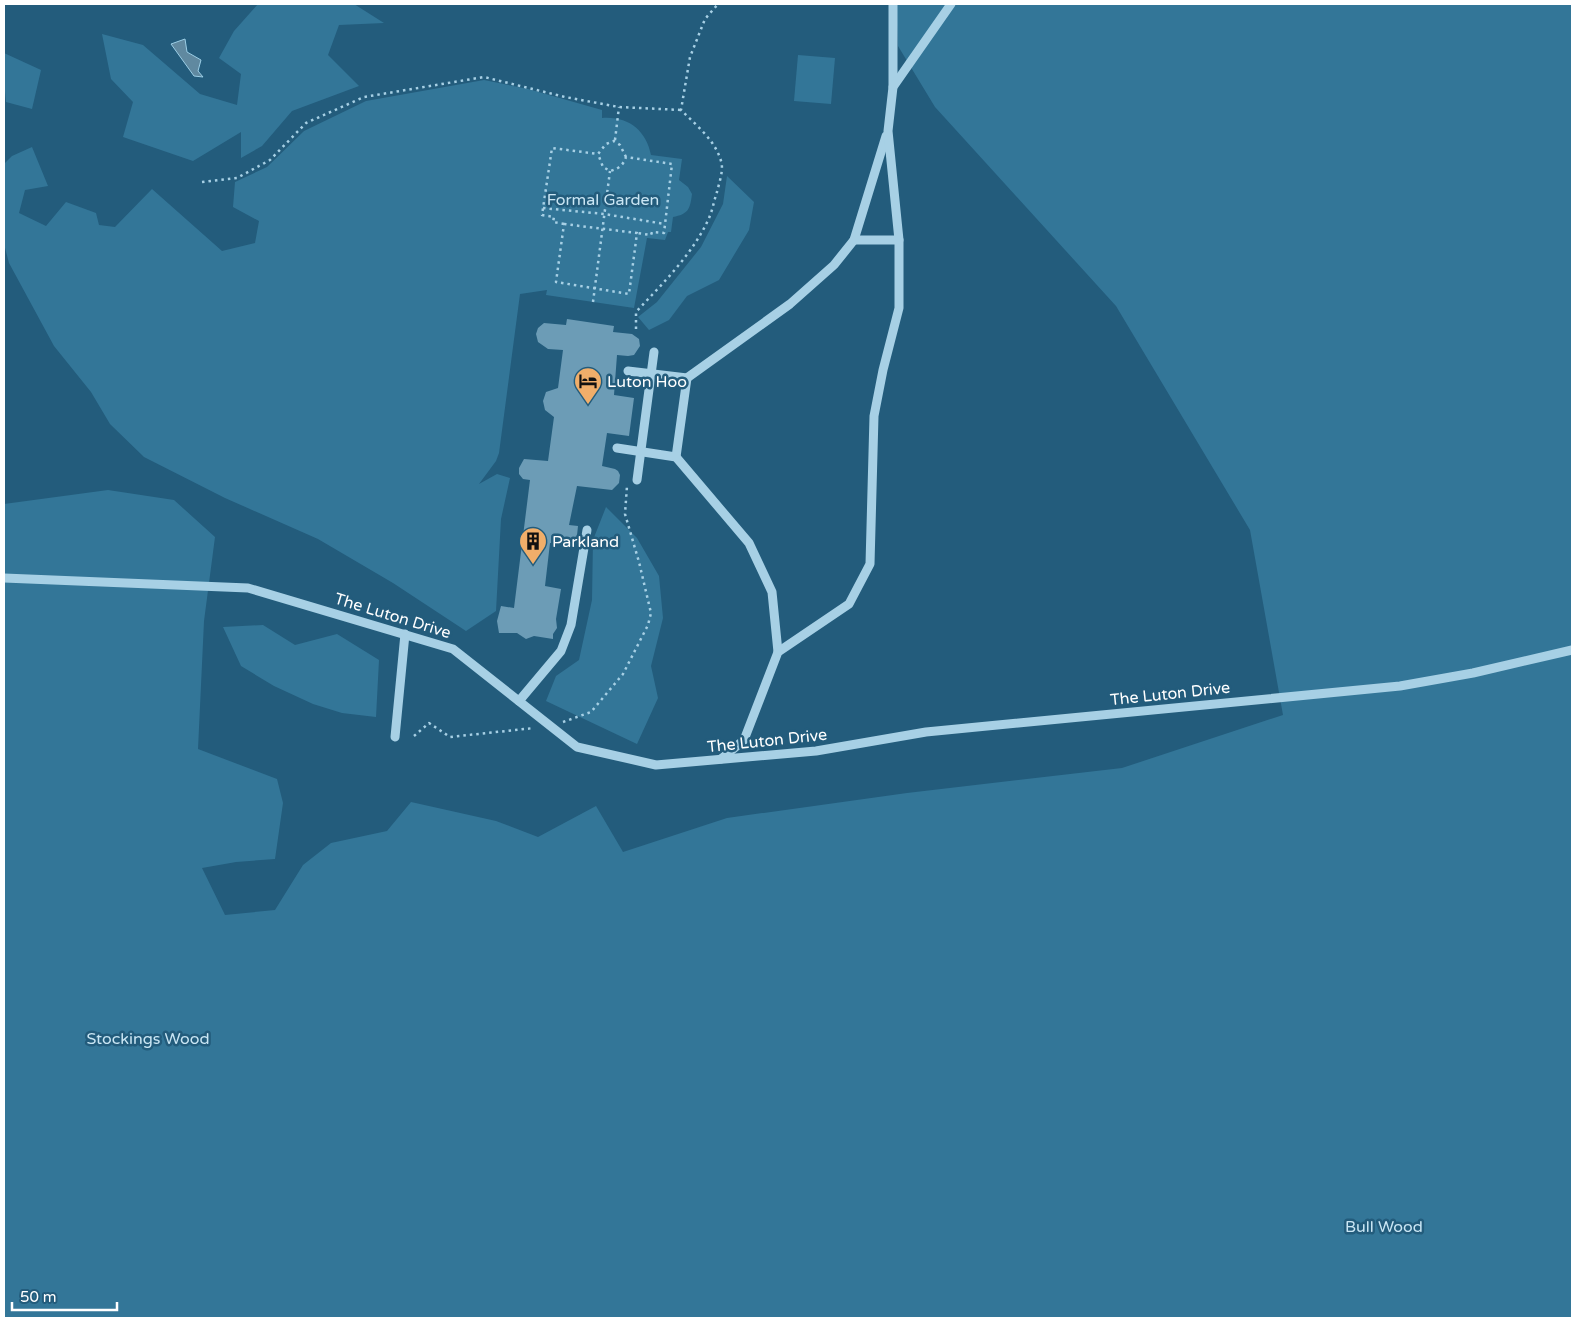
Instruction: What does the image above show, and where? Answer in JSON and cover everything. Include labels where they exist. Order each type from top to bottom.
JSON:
[{"type":"street","points":[[778,652],[849,604],[870,564],[874,416],[883,370],[899,308],[899,240],[888,130],[892,87],[893,4]]},
{"type":"street","points":[[892,87],[951,4]]},
{"type":"street","points":[[628,371],[687,378],[790,304],[834,265],[854,240],[888,130]]},
{"type":"street","points":[[854,240],[899,240]]},
{"type":"street","points":[[637,480],[654,352]]},
{"type":"street","points":[[676,457],[687,378]]},
{"type":"street","points":[[617,448],[676,457],[749,543],[772,592],[778,652],[744,740],[721,760]]},
{"type":"street","points":[[519,701],[561,652],[571,624],[587,530]]},
{"type":"street","name":"The Luton Drive","points":[[4,578],[248,588],[453,649],[577,747],[656,765],[816,751],[926,732],[1400,686],[1572,650]]},
{"type":"street","points":[[395,737],[405,634]]},
{"type":"path","points":[[681,110],[690,57],[705,19],[718,4]]},
{"type":"path","points":[[202,182],[237,178],[270,160],[306,123],[364,97],[484,77],[565,97],[619,107],[681,110],[702,130],[716,150],[722,163],[719,183],[710,216],[697,241],[632,317]]},
{"type":"path","points":[[614,141],[619,107]]},
{"type":"path","points":[[598,154],[606,144],[614,141]]},
{"type":"path","points":[[598,154],[603,167],[610,171],[618,169],[623,165],[626,157],[620,145],[614,141]]},
{"type":"path","points":[[598,154],[552,148],[542,215],[554,217],[553,222],[564,224],[651,235],[652,232],[664,233],[672,164],[626,157]]},
{"type":"path","points":[[593,302],[610,171]]},
{"type":"path","points":[[543,208],[604,214],[665,224]]},
{"type":"path","points":[[564,224],[556,282],[629,294],[637,233]]},
{"type":"path","points":[[636,312],[636,329]]},
{"type":"path","points":[[414,736],[429,723],[450,737],[552,726],[591,712],[623,674],[648,625],[650,613],[639,562],[625,514],[627,485]]},
{"type":"green space","points":[[258,4],[354,4],[384,23],[339,25],[328,55],[359,86],[292,111],[262,146],[241,158],[241,132],[193,161],[123,137],[133,102],[111,79],[102,34],[143,45],[200,94],[237,105],[241,74],[219,58],[234,31]]},
{"type":"green space","points":[[896,4],[1572,4],[1572,1318],[4,1318],[4,504],[108,490],[174,500],[215,537],[204,621],[198,749],[277,779],[283,803],[275,859],[236,862],[202,868],[225,915],[275,910],[303,865],[331,843],[387,831],[411,802],[496,821],[538,837],[596,806],[623,852],[727,818],[907,793],[1122,768],[1283,715],[1250,530],[1116,306],[935,107],[898,46]]},
{"type":"green space","points":[[4,53],[41,70],[32,109],[6,102]]},
{"type":"green space","points":[[798,55],[835,58],[831,104],[794,101]]},
{"type":"green space","name":"Formal Garden","points":[[484,80],[528,89],[602,110],[602,118],[620,119],[628,122],[645,138],[651,155],[682,159],[679,180],[688,187],[692,194],[690,204],[685,213],[673,217],[671,232],[668,232],[665,240],[647,238],[634,308],[546,295],[547,290],[520,294],[499,453],[496,461],[479,484],[497,474],[510,478],[501,519],[496,611],[466,631],[393,583],[318,539],[225,498],[144,457],[110,424],[91,392],[54,346],[9,263],[4,244],[4,164],[12,156],[32,147],[48,186],[25,190],[19,213],[46,226],[66,202],[96,213],[99,225],[115,227],[152,189],[222,251],[255,243],[259,221],[233,207],[235,182],[267,167],[304,131],[366,101]]},
{"type":"green space","points":[[727,176],[754,202],[749,230],[719,280],[687,296],[669,320],[649,330],[638,317],[657,302],[701,247],[723,204]]},
{"type":"green space","points":[[606,507],[637,538],[659,576],[663,618],[651,666],[658,698],[637,744],[546,701],[556,676],[579,660],[592,600],[593,540]]},
{"type":"green space","points":[[263,625],[295,645],[337,634],[379,660],[376,717],[342,713],[313,704],[274,686],[241,666],[223,627]]},
{"type":"shaded area","points":[[185,39],[187,52],[201,60],[198,71],[203,77],[194,76],[171,44]]},
{"type":"building","name":"Luton Hoo","points":[[567,319],[614,326],[613,332],[632,334],[639,339],[640,346],[634,355],[617,355],[614,395],[634,398],[629,436],[607,433],[602,466],[618,471],[620,475],[619,483],[612,490],[577,486],[569,525],[578,526],[576,545],[550,543],[545,586],[561,589],[556,619],[557,628],[553,634],[553,639],[534,636],[526,639],[517,633],[499,633],[497,621],[501,606],[514,608],[530,480],[523,479],[519,474],[519,468],[524,459],[548,461],[554,417],[545,410],[543,401],[546,392],[558,388],[563,350],[548,349],[538,342],[536,334],[538,328],[544,323],[566,325]]},
{"type":"place","name":"Luton Hoo","points":[[588,405]]},
{"type":"place","name":"Parkland","points":[[533,565]]},
{"type":"park label","name":"Stockings Wood","points":[[148,1038]]},
{"type":"park label","name":"Bull Wood","points":[[1384,1226]]}]
